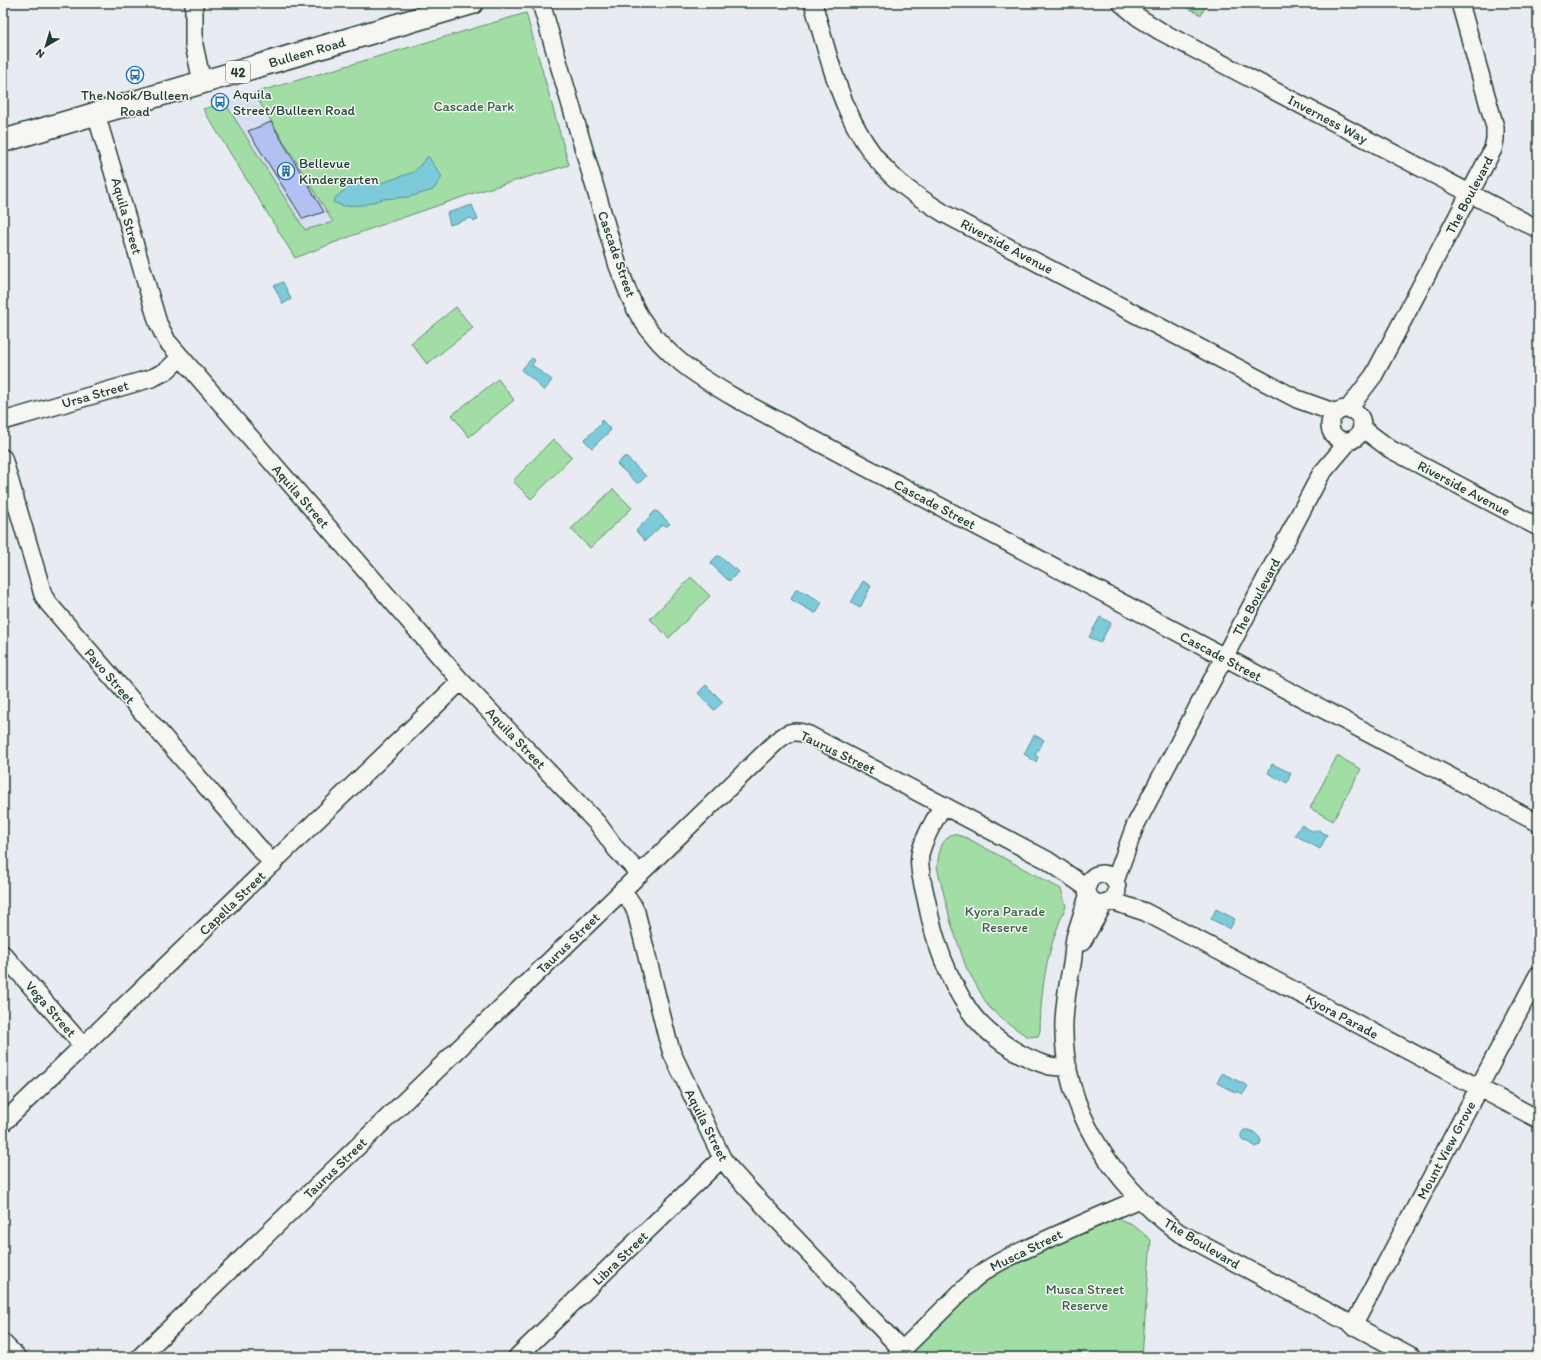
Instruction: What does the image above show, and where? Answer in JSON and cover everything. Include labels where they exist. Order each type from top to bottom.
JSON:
[{"type":"main road","name":"Bulleen Road","points":[[3,141],[472,3]]},
{"type":"street","points":[[194,3],[194,45],[202,82]]},
{"type":"street","name":"Cascade Street","points":[[541,3],[621,273],[640,316],[654,335],[673,356],[705,381],[737,399],[1538,824]]},
{"type":"street","name":"Riverside Avenue","points":[[813,3],[842,99],[852,121],[865,144],[882,165],[899,183],[918,197],[945,214],[1538,527]]},
{"type":"street","name":"Inverness Way","points":[[1121,3],[1138,17],[1160,31],[1538,229]]},
{"type":"street","name":"The Boulevard","points":[[1413,1357],[1178,1232],[1139,1199],[1107,1162],[1094,1140],[1075,1095],[1068,1067],[1064,1023],[1068,981],[1072,962],[1094,920],[1102,889],[1493,149],[1495,127],[1460,3]]},
{"type":"street","name":"Aquila Street","points":[[96,114],[162,334],[461,681],[598,824],[623,843],[644,870]]},
{"type":"street","name":"Ursa Street","points":[[3,421],[161,375],[181,357]]},
{"type":"street","name":"Pavo Street","points":[[3,458],[43,595],[48,603],[273,864]]},
{"type":"street","name":"Capella Street","points":[[3,1123],[461,681]]},
{"type":"street","name":"Taurus Street","points":[[140,1357],[783,735],[794,731],[809,735],[1102,889]]},
{"type":"street","points":[[943,806],[922,847],[920,855],[920,869],[934,933],[955,984],[968,1008],[999,1040],[1036,1061],[1052,1066],[1068,1067]]},
{"type":"street","name":"Kyora Parade","points":[[1102,889],[1538,1120]]},
{"type":"street","name":"Aquila Street","points":[[622,890],[636,912],[666,1037],[672,1053],[722,1158],[731,1170],[898,1353]]},
{"type":"street","name":"Vega Street","points":[[3,954],[83,1046]]},
{"type":"street","name":"Mount View Grove","points":[[1353,1326],[1538,975]]},
{"type":"street","name":"Libra Street","points":[[518,1357],[722,1158]]},
{"type":"street","name":"Musca Street","points":[[898,1353],[974,1279],[996,1263],[1139,1199]]},
{"type":"street","points":[[3,1343],[17,1357]]},
{"type":"shaded area","points":[[254,93],[333,222],[305,230],[225,103]]},
{"type":"green space","points":[[1179,3],[1207,3],[1201,15]]},
{"type":"green space","name":"Cascade Park","points":[[526,13],[569,165],[477,192],[367,230],[295,258],[203,109],[225,103],[305,230],[333,222],[254,93]]},
{"type":"green space","points":[[456,307],[473,328],[427,364],[411,343]]},
{"type":"green space","points":[[498,379],[514,400],[469,437],[452,415]]},
{"type":"green space","points":[[553,439],[572,457],[531,499],[513,481]]},
{"type":"green space","points":[[613,489],[632,508],[590,548],[571,529]]},
{"type":"green space","points":[[691,577],[710,596],[669,638],[650,619]]},
{"type":"green space","points":[[1337,756],[1361,769],[1333,821],[1310,808]]},
{"type":"green space","name":"Kyora Parade Reserve","points":[[954,834],[967,838],[1061,889],[1066,906],[1054,937],[1046,967],[1040,1031],[1038,1036],[1029,1037],[1022,1033],[1002,1019],[988,1006],[966,967],[951,923],[937,867],[942,844],[950,835]]},
{"type":"green space","name":"Musca Street Reserve","points":[[1116,1218],[1132,1224],[1151,1240],[1142,1357],[907,1357],[979,1287],[1000,1271]]},
{"type":"water","points":[[428,156],[442,177],[433,190],[409,197],[383,199],[363,205],[342,206],[333,202],[337,196],[362,177],[381,183],[414,172]]},
{"type":"water","points":[[472,205],[478,220],[474,221],[471,218],[450,225],[447,213]]},
{"type":"water","points":[[283,282],[291,299],[283,304],[274,286]]},
{"type":"water","points":[[532,358],[535,360],[532,365],[552,380],[544,391],[535,381],[521,370]]},
{"type":"water","points":[[602,420],[611,430],[592,448],[584,440],[601,424],[600,422]]},
{"type":"water","points":[[625,456],[646,476],[638,484],[617,464]]},
{"type":"water","points":[[655,511],[657,511],[670,524],[667,526],[662,525],[645,541],[636,531]]},
{"type":"water","points":[[717,556],[739,572],[729,581],[711,564]]},
{"type":"water","points":[[863,581],[871,586],[860,608],[851,603]]},
{"type":"water","points":[[796,589],[822,602],[817,612],[815,613],[791,599]]},
{"type":"water","points":[[1100,617],[1111,623],[1100,643],[1089,637]]},
{"type":"water","points":[[706,685],[723,702],[714,710],[698,693]]},
{"type":"water","points":[[1034,735],[1044,740],[1035,755],[1038,757],[1036,762],[1024,754]]},
{"type":"water","points":[[1272,764],[1291,773],[1287,783],[1268,773]]},
{"type":"water","points":[[1301,825],[1312,831],[1319,830],[1327,835],[1320,849],[1295,835]]},
{"type":"water","points":[[1216,909],[1235,919],[1230,929],[1211,919]]},
{"type":"water","points":[[1222,1073],[1248,1086],[1243,1094],[1237,1091],[1236,1093],[1217,1083]]},
{"type":"water","points":[[1244,1130],[1252,1131],[1256,1134],[1261,1140],[1260,1145],[1256,1147],[1249,1142],[1243,1141],[1241,1134]]},
{"type":"building","name":"Bellevue Kindergarten","points":[[271,122],[324,212],[303,219],[248,131]]},
{"type":"place","name":"The Nook/Bulleen Road","points":[[135,75]]},
{"type":"place","name":"Aquila Street/Bulleen Road","points":[[220,102]]},
{"type":"place","name":"Bellevue Kindergarten","points":[[286,171]]}]
